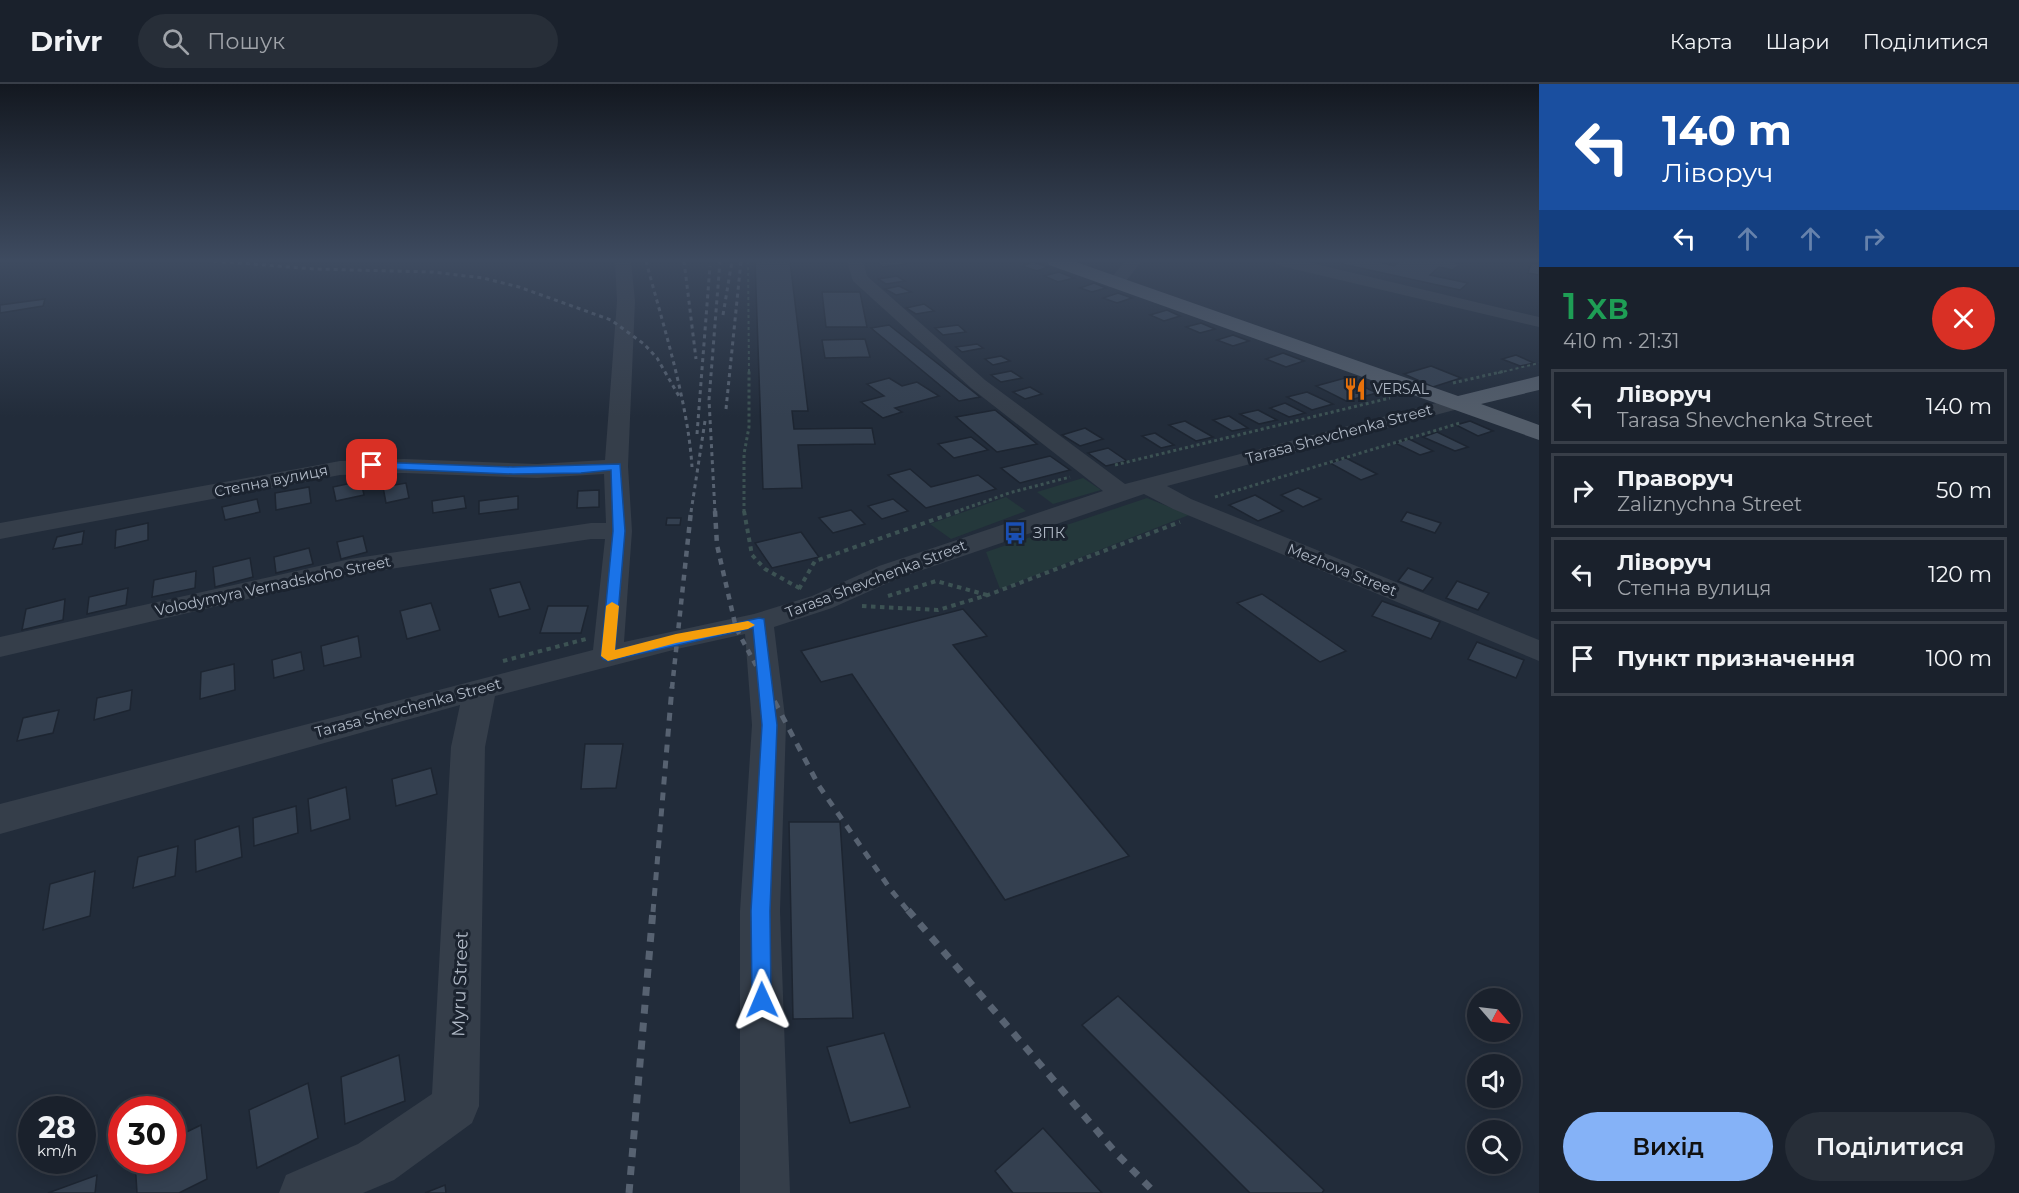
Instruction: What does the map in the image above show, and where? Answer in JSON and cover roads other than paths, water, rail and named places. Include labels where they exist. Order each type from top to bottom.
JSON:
[{"type":"main road","points":[[1198,313],[1539,433]]},
{"type":"main road","name":"Tarasa Shevchenka Street","points":[[1455,404],[1539,383]]},
{"type":"street","points":[[608,656],[619,531],[616,466],[625,313]]},
{"type":"street","name":"Mezhova Street","points":[[896,313],[978,384],[1134,489],[1195,509],[1539,651]]},
{"type":"street","points":[[1500,313],[1539,322]]},
{"type":"street","name":"Tarasa Shevchenka Street","points":[[0,819],[480,689],[608,656],[759,622],[822,602],[889,572],[1134,489],[1455,404]]},
{"type":"street","name":"Степна вулиця","points":[[0,531],[340,468],[382,465],[513,471],[581,470],[616,466]]},
{"type":"street","name":"Volodymyra Vernadskoho Street","points":[[0,647],[350,567],[591,531],[619,531]]},
{"type":"street","points":[[759,622],[769,725],[760,911],[765,1193]]},
{"type":"street","name":"Myru Street","points":[[304,1193],[376,1162],[455,1106],[468,747],[480,689]]},
{"type":"railway","points":[[591,313],[611,320],[644,344],[657,358],[680,398]]},
{"type":"railway","points":[[660,313],[686,416],[692,467]]},
{"type":"railway","points":[[690,313],[696,359]]},
{"type":"railway","points":[[697,434],[706,313]]},
{"type":"railway","points":[[715,512],[709,400],[716,313]]},
{"type":"railway","points":[[726,409],[736,313]]},
{"type":"railway","points":[[691,512],[705,421]]},
{"type":"railway","points":[[672,688],[691,511]]},
{"type":"railway","points":[[715,511],[717,545],[736,628],[768,688]]},
{"type":"railway","points":[[653,912],[672,687]]},
{"type":"railway","points":[[767,687],[819,786],[891,890],[909,912]]},
{"type":"railway","points":[[629,1193],[653,910]]},
{"type":"railway","points":[[908,910],[1116,1153],[1155,1193]]},
{"type":"place","name":"VERSAL","points":[[1355,389]]},
{"type":"place","name":"ЗПК","points":[[1015,533]]}]
